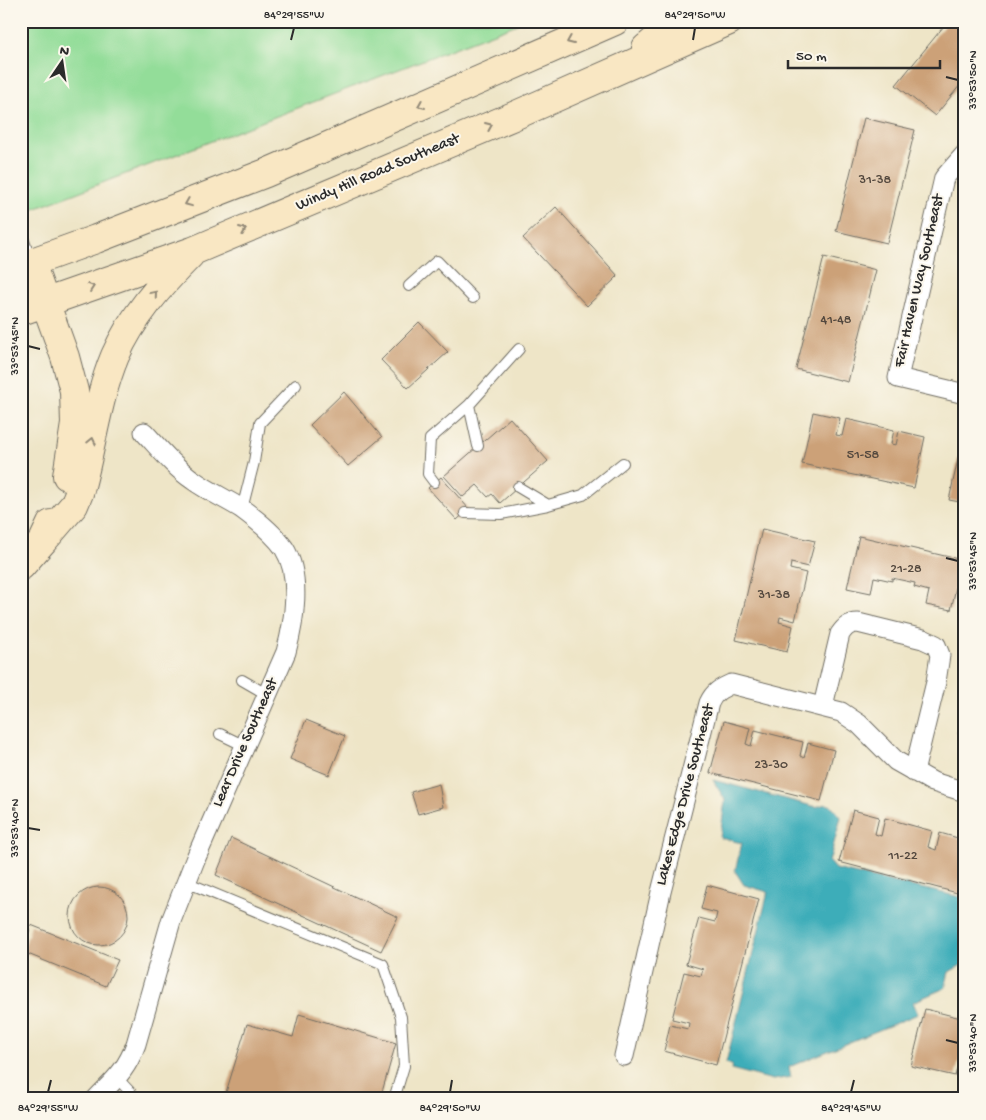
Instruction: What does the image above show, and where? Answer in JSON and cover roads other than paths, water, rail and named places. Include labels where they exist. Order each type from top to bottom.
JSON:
[{"type":"main road","points":[[43,540],[55,518],[65,482],[71,452],[75,408],[70,374],[33,307],[26,265],[266,172],[615,21]]},
{"type":"main road","points":[[620,69],[678,21]]},
{"type":"main road","name":"Windy Hill Road Southeast","points":[[33,307],[193,251],[516,115],[729,21]]},
{"type":"main road","points":[[21,566],[74,505],[79,493],[106,382],[126,333],[146,304],[193,251]]},
{"type":"street","name":"Fair Haven Way Southeast","points":[[965,154],[944,178],[898,378],[965,394]]},
{"type":"street","name":"Lear Drive Southeast","points":[[96,1099],[124,1070],[131,1059],[171,920],[286,652],[291,634],[296,596],[293,572],[284,549],[264,526],[242,509],[192,480],[171,462],[144,432]]},
{"type":"street","points":[[823,706],[840,634],[844,628],[852,623],[923,639],[936,645],[940,656],[936,682],[914,772]]},
{"type":"street","name":"Lakes Edge Drive Southeast","points":[[624,1056],[661,892],[709,703],[712,696],[718,690],[731,684],[841,712],[851,717],[896,761],[933,782],[965,792]]},
{"type":"lane","points":[[21,232],[26,265]]},
{"type":"lane","points":[[409,286],[437,261],[473,298]]},
{"type":"lane","points":[[434,482],[428,474],[430,439],[470,405],[519,349]]},
{"type":"lane","points":[[242,509],[254,462],[260,423],[296,385]]},
{"type":"lane","points":[[470,405],[478,446]]},
{"type":"lane","points":[[464,513],[501,514],[548,505],[583,495],[623,462]]},
{"type":"lane","points":[[518,487],[548,505]]},
{"type":"lane","points":[[242,680],[268,696]]},
{"type":"lane","points":[[220,734],[246,746]]},
{"type":"lane","points":[[186,882],[383,964],[401,1017],[404,1066],[394,1099]]},
{"type":"lane","points":[[117,1078],[133,1095]]},
{"type":"water","points":[[713,780],[816,807],[825,804],[831,806],[841,817],[829,862],[835,869],[965,898],[965,963],[949,972],[945,988],[913,1002],[918,1014],[789,1067],[791,1077],[773,1080],[731,1069],[732,1065],[726,1063],[768,892],[744,885],[735,871],[742,843],[720,838],[725,800]]}]
